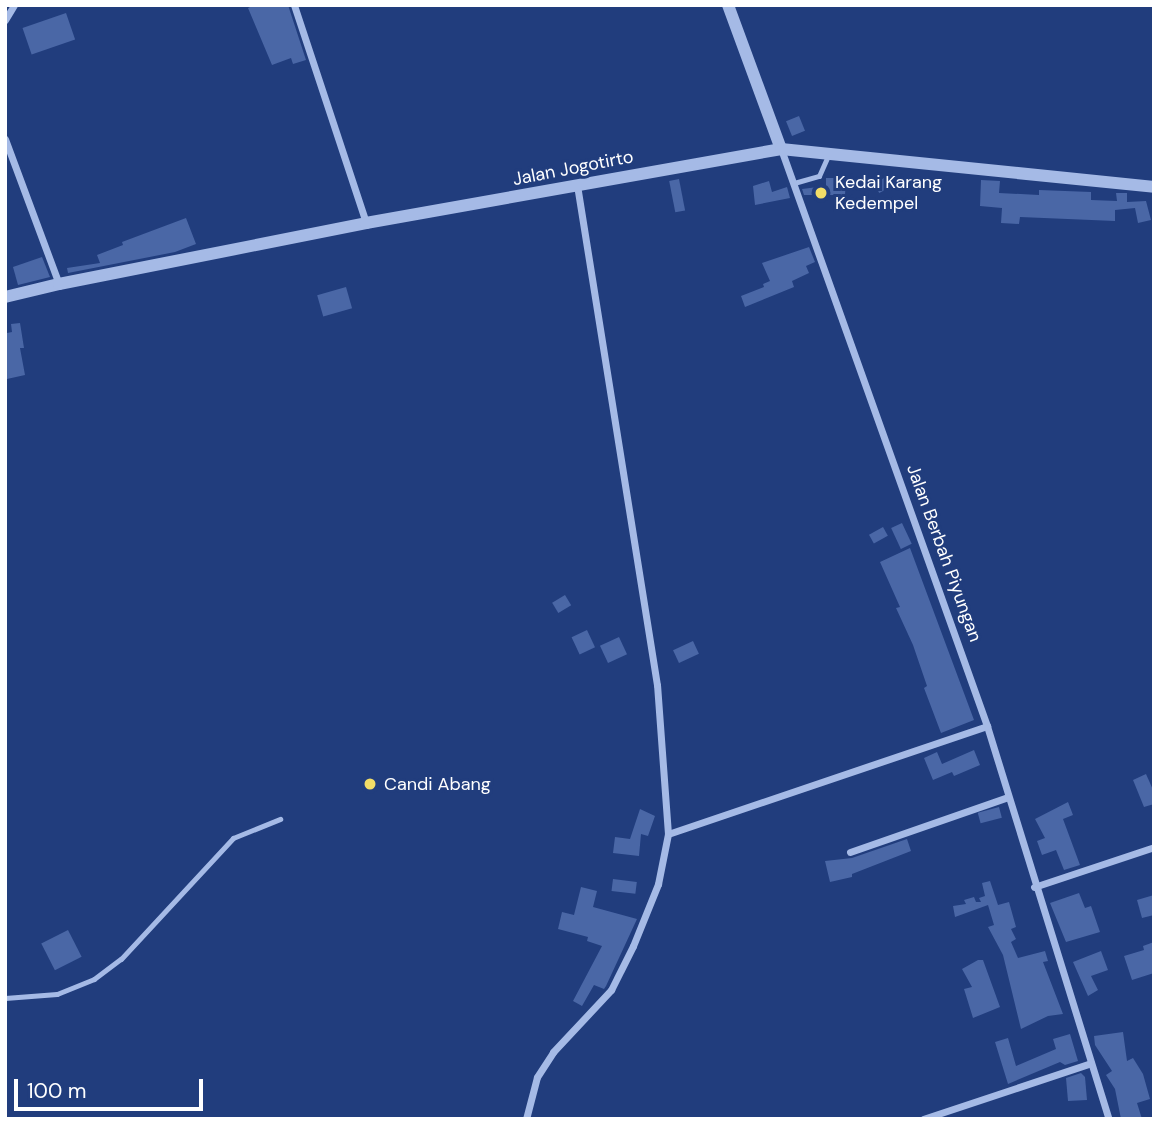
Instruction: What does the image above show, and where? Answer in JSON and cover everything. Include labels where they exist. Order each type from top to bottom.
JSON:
[{"type":"street","points":[[5,20],[14,5]]},
{"type":"street","points":[[294,5],[366,223]]},
{"type":"street","name":"Jalan Berbah Piyungan","points":[[728,5],[986,726],[1034,887],[1109,1119]]},
{"type":"street","points":[[5,139],[59,284]]},
{"type":"street","name":"Jalan Jogotirto","points":[[5,297],[366,223],[781,149],[1154,187]]},
{"type":"street","points":[[526,1119],[537,1077],[553,1052],[611,990],[633,946],[658,884],[668,834],[657,685],[577,185]]},
{"type":"street","points":[[668,834],[986,726]]},
{"type":"street","points":[[850,852],[1008,797]]},
{"type":"street","points":[[1034,887],[1154,847]]},
{"type":"street","points":[[923,1119],[1091,1063]]},
{"type":"lane","points":[[793,183],[818,176],[829,154]]},
{"type":"lane","points":[[5,998],[57,994],[94,979],[121,959],[233,838],[280,819]]},
{"type":"building","points":[[254,5],[288,5],[306,60],[293,64],[291,58],[272,65],[248,8]]},
{"type":"building","points":[[66,13],[75,39],[32,54],[23,28]]},
{"type":"building","points":[[799,116],[805,131],[792,136],[786,121]]},
{"type":"building","points":[[892,174],[897,184],[879,193],[874,183]]},
{"type":"building","points":[[826,178],[846,178],[845,195],[804,195],[802,189],[826,186]]},
{"type":"building","points":[[679,179],[685,210],[675,212],[669,181]]},
{"type":"building","points":[[981,180],[1000,181],[999,193],[1039,195],[1039,190],[1091,192],[1091,200],[1117,201],[1116,193],[1127,193],[1127,202],[1146,201],[1151,220],[1138,223],[1135,208],[1115,210],[1115,221],[1020,217],[1019,224],[1001,223],[1002,208],[980,206]]},
{"type":"building","points":[[769,181],[772,192],[787,187],[790,198],[755,205],[753,186]]},
{"type":"building","points":[[186,218],[196,244],[175,252],[68,273],[67,268],[100,263],[97,255],[123,245],[122,242]]},
{"type":"building","points":[[809,247],[815,262],[806,266],[809,273],[792,281],[794,287],[745,307],[741,296],[764,287],[763,284],[770,281],[762,263]]},
{"type":"building","points":[[42,257],[50,277],[18,285],[13,267]]},
{"type":"building","points":[[346,287],[352,308],[323,316],[317,295]]},
{"type":"building","points":[[20,323],[24,348],[20,348],[25,375],[7,379],[5,337],[12,332],[11,324]]},
{"type":"building","points":[[902,523],[912,544],[901,549],[891,528]]},
{"type":"building","points":[[883,527],[888,536],[874,544],[869,535]]},
{"type":"building","points":[[910,548],[974,720],[941,733],[924,688],[927,686],[913,645],[896,608],[900,607],[880,562]]},
{"type":"building","points":[[565,595],[571,605],[558,613],[552,603]]},
{"type":"building","points":[[587,630],[595,647],[580,654],[572,637]]},
{"type":"building","points":[[619,637],[627,654],[608,663],[600,646]]},
{"type":"building","points":[[693,641],[699,654],[679,663],[673,650]]},
{"type":"building","points":[[974,750],[980,765],[954,776],[952,772],[933,780],[924,758],[937,752],[942,764]]},
{"type":"building","points":[[1146,774],[1154,792],[1154,804],[1144,807],[1133,780]]},
{"type":"building","points":[[1068,802],[1073,815],[1063,819],[1080,865],[1064,870],[1056,850],[1042,855],[1037,841],[1045,838],[1035,819]]},
{"type":"building","points":[[999,807],[1002,818],[981,823],[978,813]]},
{"type":"building","points":[[640,809],[655,816],[648,836],[641,834],[639,856],[613,853],[615,837],[630,839]]},
{"type":"building","points":[[907,839],[911,851],[852,874],[852,877],[830,882],[825,861],[852,858]]},
{"type":"building","points":[[613,879],[637,882],[635,894],[612,891]]},
{"type":"building","points":[[990,881],[998,905],[1009,902],[1016,927],[1011,929],[1016,939],[1011,942],[1018,958],[1045,951],[1048,961],[1043,962],[1063,1014],[1048,1016],[1021,1029],[1003,955],[988,927],[994,925],[988,905],[955,917],[953,906],[966,904],[964,900],[974,897],[976,902],[981,902],[979,898],[985,896],[982,883]]},
{"type":"building","points":[[581,887],[597,891],[593,907],[637,919],[606,986],[604,989],[594,985],[582,1006],[573,1001],[602,946],[587,941],[588,937],[558,929],[562,912],[574,915]]},
{"type":"building","points":[[1079,893],[1085,908],[1091,906],[1100,932],[1066,942],[1050,903]]},
{"type":"building","points":[[1154,895],[1154,915],[1142,918],[1137,900]]},
{"type":"building","points":[[68,930],[82,957],[55,970],[41,944]]},
{"type":"building","points":[[1154,942],[1154,973],[1132,980],[1124,956],[1144,950],[1143,946]]},
{"type":"building","points":[[1101,951],[1108,970],[1091,976],[1098,990],[1088,996],[1073,962]]},
{"type":"building","points":[[983,960],[1000,1007],[973,1018],[964,989],[972,987],[962,969]]},
{"type":"building","points":[[1123,1032],[1127,1061],[1133,1058],[1143,1074],[1150,1099],[1137,1103],[1142,1119],[1121,1119],[1115,1089],[1106,1075],[1112,1071],[1095,1045],[1094,1036]]},
{"type":"building","points":[[1070,1034],[1078,1061],[1065,1065],[1060,1062],[1008,1084],[995,1042],[1008,1038],[1016,1066],[1056,1049],[1053,1039]]},
{"type":"building","points":[[1081,1073],[1085,1077],[1087,1100],[1068,1101],[1066,1078]]},
{"type":"place","name":"Kedai Karang Kedempel","points":[[821,193]]},
{"type":"place","name":"Candi Abang","points":[[370,784]]}]
